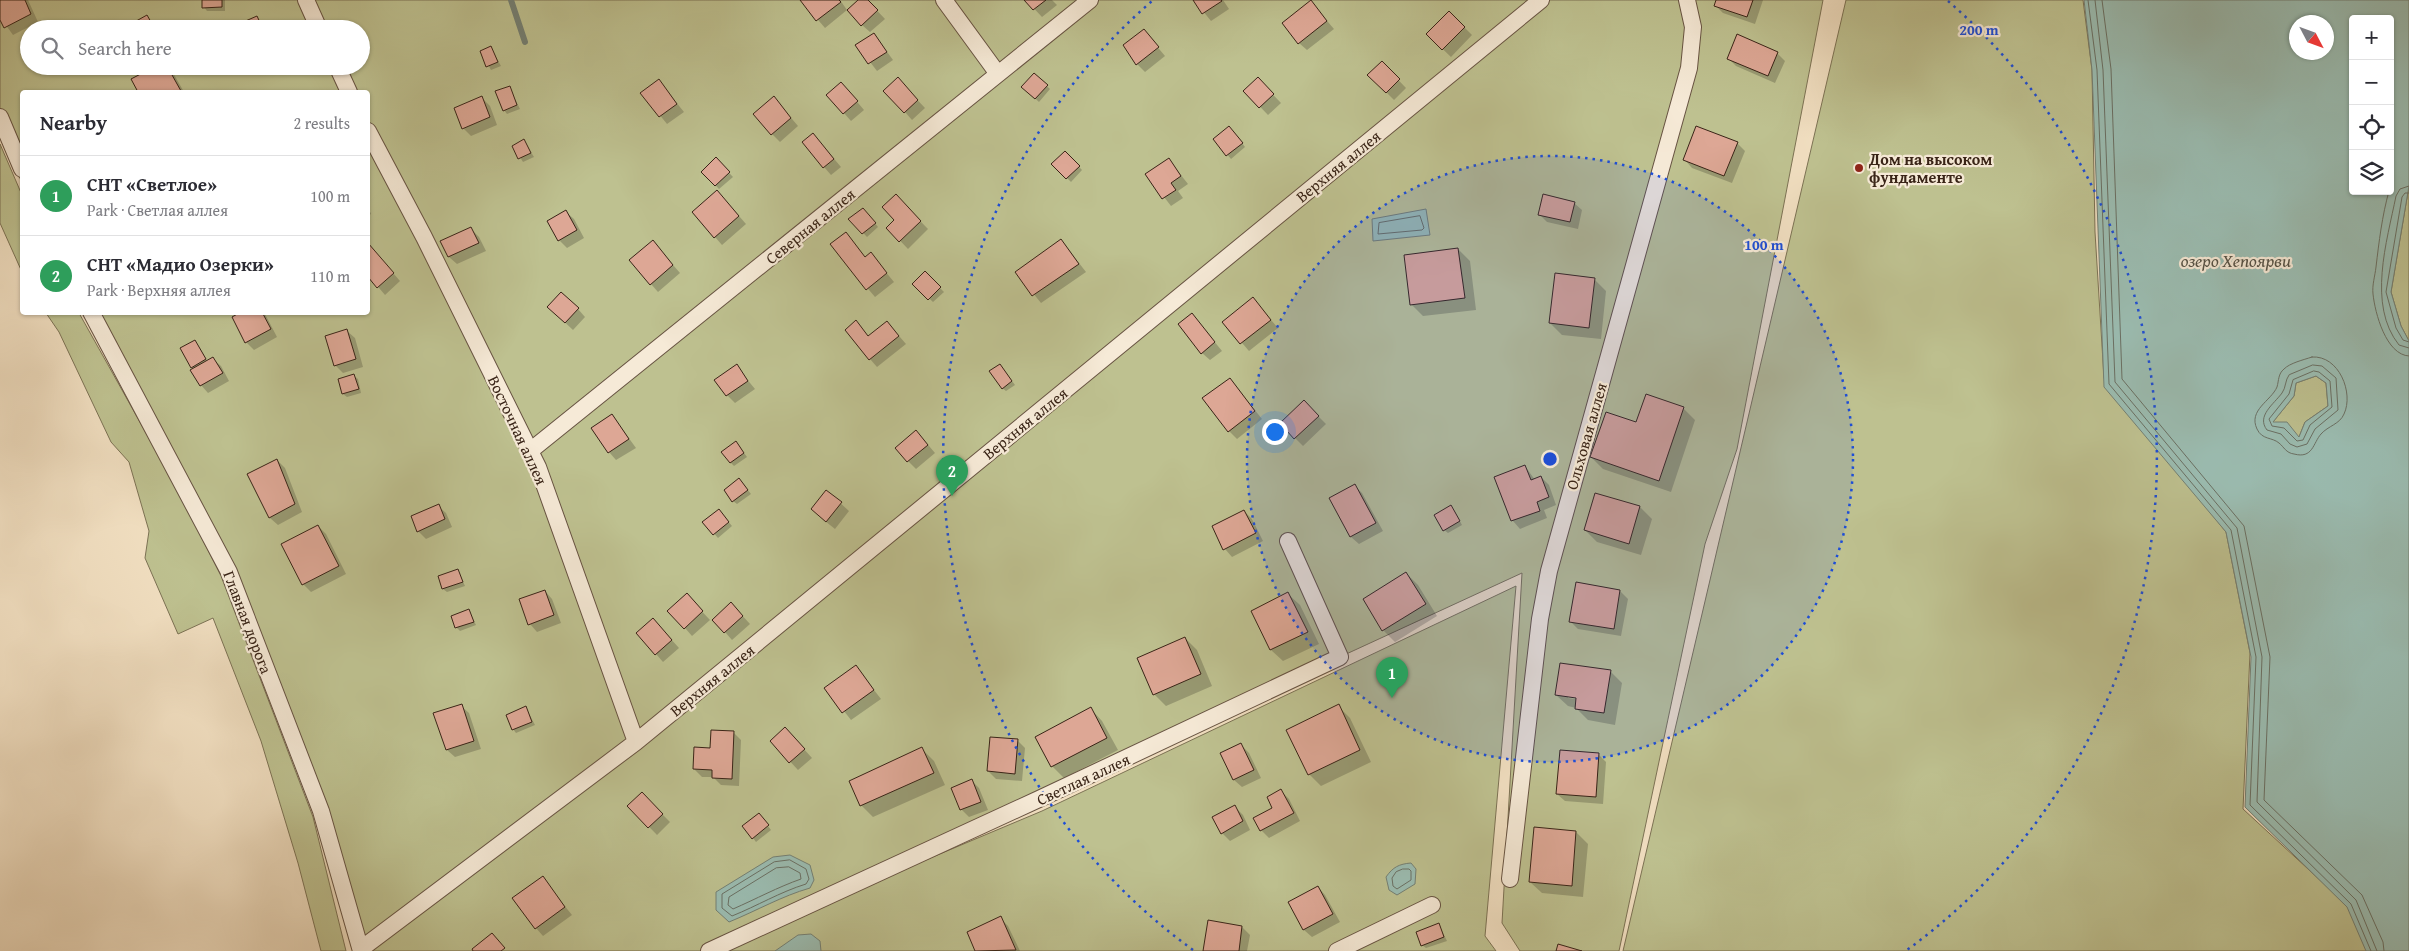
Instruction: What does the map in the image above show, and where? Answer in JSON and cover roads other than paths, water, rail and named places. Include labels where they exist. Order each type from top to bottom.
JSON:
[{"type":"street","points":[[306,0],[315,20]]},
{"type":"street","points":[[944,0],[998,74]]},
{"type":"street","name":"Северная аллея","points":[[530,451],[1090,0]]},
{"type":"street","name":"Верхняя аллея","points":[[361,950],[636,742],[1541,0]]},
{"type":"street","name":"Ольховая аллея","points":[[1510,879],[1540,619],[1549,571],[1689,68],[1693,27],[1687,0]]},
{"type":"street","points":[[341,75],[348,90]]},
{"type":"street","points":[[0,117],[20,164]]},
{"type":"street","name":"Восточная аллея","points":[[370,135],[424,237],[541,476],[636,742]]},
{"type":"street","name":"Главная дорога","points":[[93,315],[229,572],[321,811],[361,950]]},
{"type":"street","name":"Светлая аллея","points":[[709,951],[1039,799],[1340,657],[1288,541]]},
{"type":"street","points":[[1337,951],[1432,905]]},
{"type":"water","name":"озеро Хепоярви","points":[[2084,0],[2409,0],[2409,186],[2391,292],[2401,326],[2409,341],[2409,951],[2366,951],[2347,907],[2245,807],[2251,657],[2226,532],[2104,387],[2092,70]],"holes":[[[2316,376],[2326,383],[2328,406],[2305,422],[2299,437],[2287,422],[2273,422],[2294,396],[2296,383]]]},
{"type":"water","points":[[1426,209],[1430,235],[1373,241],[1372,219]]},
{"type":"water","points":[[790,855],[810,865],[814,880],[810,888],[779,899],[729,922],[716,910],[716,892],[773,857]]},
{"type":"water","points":[[1411,863],[1416,869],[1415,884],[1397,895],[1389,890],[1386,877],[1397,867]]},
{"type":"water","points":[[811,934],[820,941],[821,951],[775,951],[798,935]]},
{"type":"waterway","points":[[511,0],[525,42]]},
{"type":"place","name":"Дом на высоком фундаменте","points":[[1859,168]]},
{"type":"place","name":"СНТ «Мадио Озерки»","points":[[952,496]]},
{"type":"place","name":"СНТ «Светлое»","points":[[1392,698]]}]
